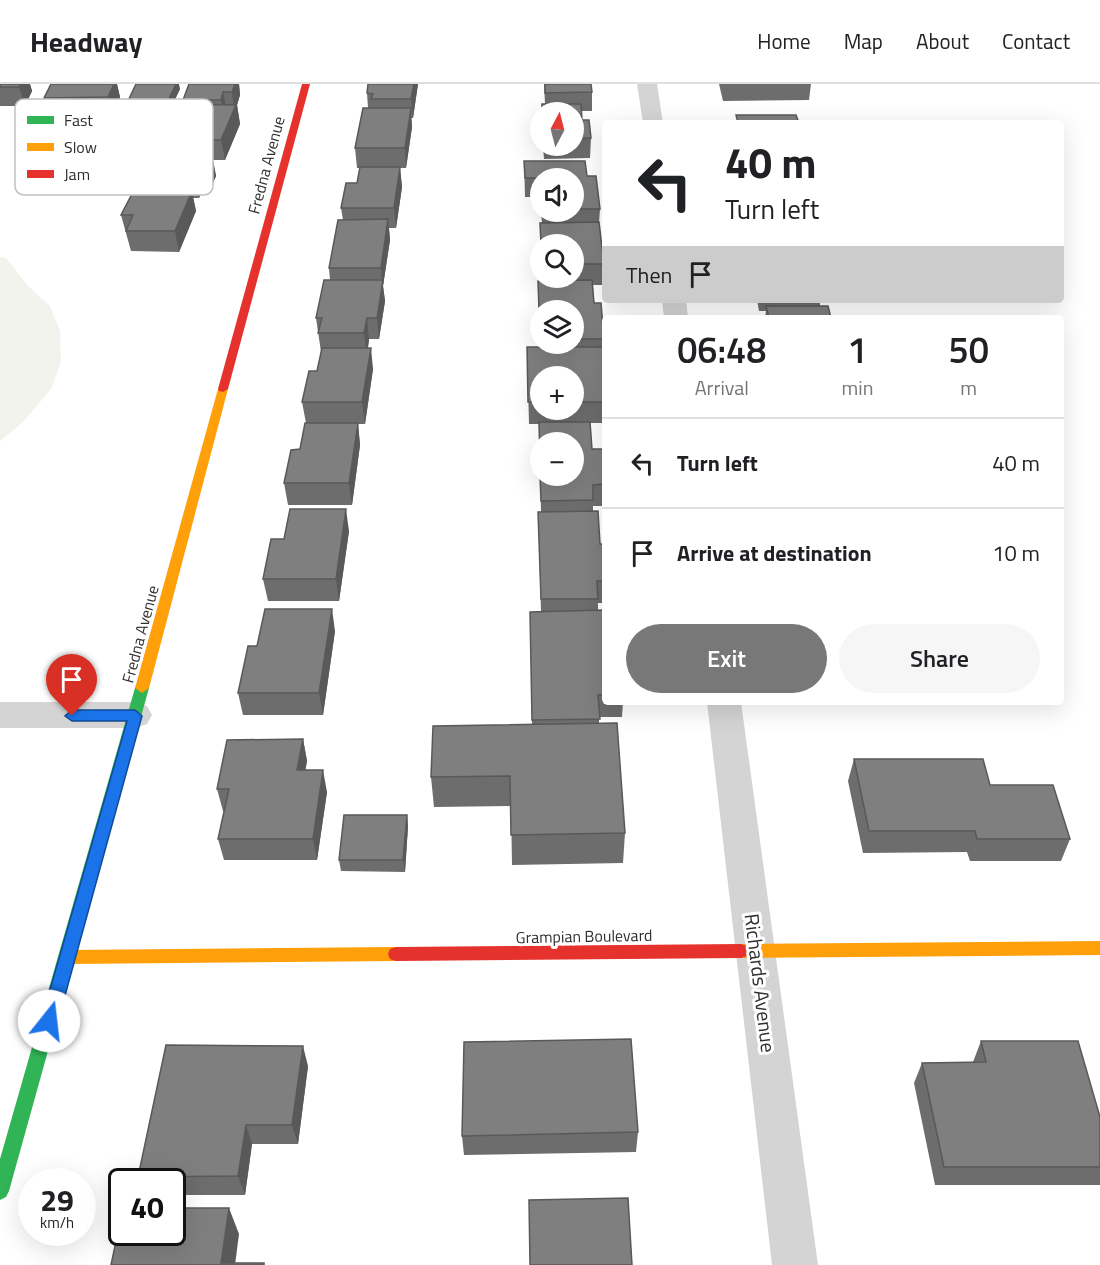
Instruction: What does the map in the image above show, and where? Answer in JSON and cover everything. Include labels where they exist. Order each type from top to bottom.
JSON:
[{"type":"street","name":"Fredna Avenue","points":[[0,1191],[135,716],[306,84]]},
{"type":"street","points":[[647,84],[653,120]]},
{"type":"street","name":"Richards Avenue","points":[[724,705],[795,1265]]},
{"type":"street","points":[[0,715],[135,716]]},
{"type":"street","name":"Grampian Boulevard","points":[[68,957],[1100,948]]},
{"type":"shaded area","points":[[0,257],[6,258],[28,286],[50,306],[60,331],[61,362],[51,389],[24,421],[0,441]]},
{"type":"building","points":[[0,84],[21,84],[19,87],[0,87]]},
{"type":"building","points":[[51,84],[114,84],[108,97],[44,98]]},
{"type":"building","points":[[136,84],[176,84],[169,99],[129,99]]},
{"type":"building","points":[[189,84],[235,84],[232,92],[223,92],[221,100],[183,99]]},
{"type":"building","points":[[368,84],[414,84],[411,99],[371,99],[373,94],[367,93]]},
{"type":"building","points":[[545,84],[591,84],[592,92],[545,93]]},
{"type":"building","points":[[213,105],[236,105],[221,140],[213,140]]},
{"type":"building","points":[[363,108],[411,108],[405,148],[355,148]]},
{"type":"building","points":[[736,115],[796,115],[798,120],[737,120]]},
{"type":"building","points":[[584,120],[589,120],[591,138],[584,138]]},
{"type":"building","points":[[524,161],[585,161],[587,176],[596,176],[600,209],[584,209],[584,168],[530,168],[530,178],[525,178]]},
{"type":"building","points":[[360,167],[400,167],[394,208],[341,208],[346,183],[357,183]]},
{"type":"building","points":[[131,195],[190,195],[175,231],[126,231],[133,215],[121,215]]},
{"type":"building","points":[[388,219],[381,268],[329,268],[338,220]]},
{"type":"building","points":[[599,222],[602,264],[584,264],[584,234],[541,234],[540,223]]},
{"type":"building","points":[[324,280],[383,280],[377,318],[367,318],[364,333],[318,333],[322,318],[316,318]]},
{"type":"building","points":[[584,280],[592,280],[594,303],[601,303],[602,339],[584,339],[584,300],[539,300],[538,288],[584,288]]},
{"type":"building","points":[[766,306],[828,306],[830,315],[768,315]]},
{"type":"building","points":[[527,347],[530,347],[530,354],[584,354],[584,347],[602,347],[602,402],[584,402],[584,366],[530,366],[530,402],[528,402]]},
{"type":"building","points":[[322,348],[371,348],[362,402],[302,402],[309,371],[317,371]]},
{"type":"building","points":[[539,422],[590,422],[592,449],[602,449],[602,484],[593,485],[593,500],[541,501],[540,486],[584,486],[584,432],[539,432]]},
{"type":"building","points":[[305,423],[358,423],[349,483],[284,483],[291,450],[300,449]]},
{"type":"building","points":[[290,509],[346,509],[336,579],[263,579],[271,539],[284,539]]},
{"type":"building","points":[[598,511],[600,544],[602,544],[602,581],[597,581],[598,599],[541,599],[538,512]]},
{"type":"building","points":[[265,609],[332,609],[319,693],[238,693],[248,646],[257,646]]},
{"type":"building","points":[[602,610],[602,695],[598,695],[600,719],[532,720],[530,612]]},
{"type":"building","points":[[617,723],[625,833],[511,835],[510,776],[431,777],[433,726]]},
{"type":"building","points":[[303,739],[297,770],[323,770],[313,839],[218,839],[229,789],[217,789],[227,740]]},
{"type":"building","points":[[854,759],[983,759],[990,785],[1053,785],[1070,839],[977,839],[975,831],[869,831]]},
{"type":"building","points":[[344,815],[407,815],[403,860],[339,860]]},
{"type":"building","points":[[631,1039],[638,1132],[462,1136],[464,1042]]},
{"type":"building","points":[[981,1041],[1078,1041],[1100,1117],[1100,1167],[944,1167],[922,1063],[986,1062]]},
{"type":"building","points":[[166,1045],[303,1046],[292,1125],[246,1125],[238,1176],[186,1177],[186,1168],[140,1168]]},
{"type":"building","points":[[628,1198],[632,1265],[530,1265],[529,1200]]},
{"type":"building","points":[[186,1208],[229,1208],[221,1263],[264,1263],[264,1265],[111,1265],[115,1246],[186,1246]]},
{"type":"traffic: fast","points":[[0,1191],[142,688]]},
{"type":"traffic: slow","points":[[142,688],[223,389]]},
{"type":"traffic: slow","points":[[741,951],[1100,948]]},
{"type":"traffic: slow","points":[[68,957],[396,954]]},
{"type":"traffic: jam","points":[[223,389],[306,84]]},
{"type":"traffic: jam","points":[[396,954],[741,951]]},
{"type":"route","points":[[49,1021],[135,716],[72,716]]}]
